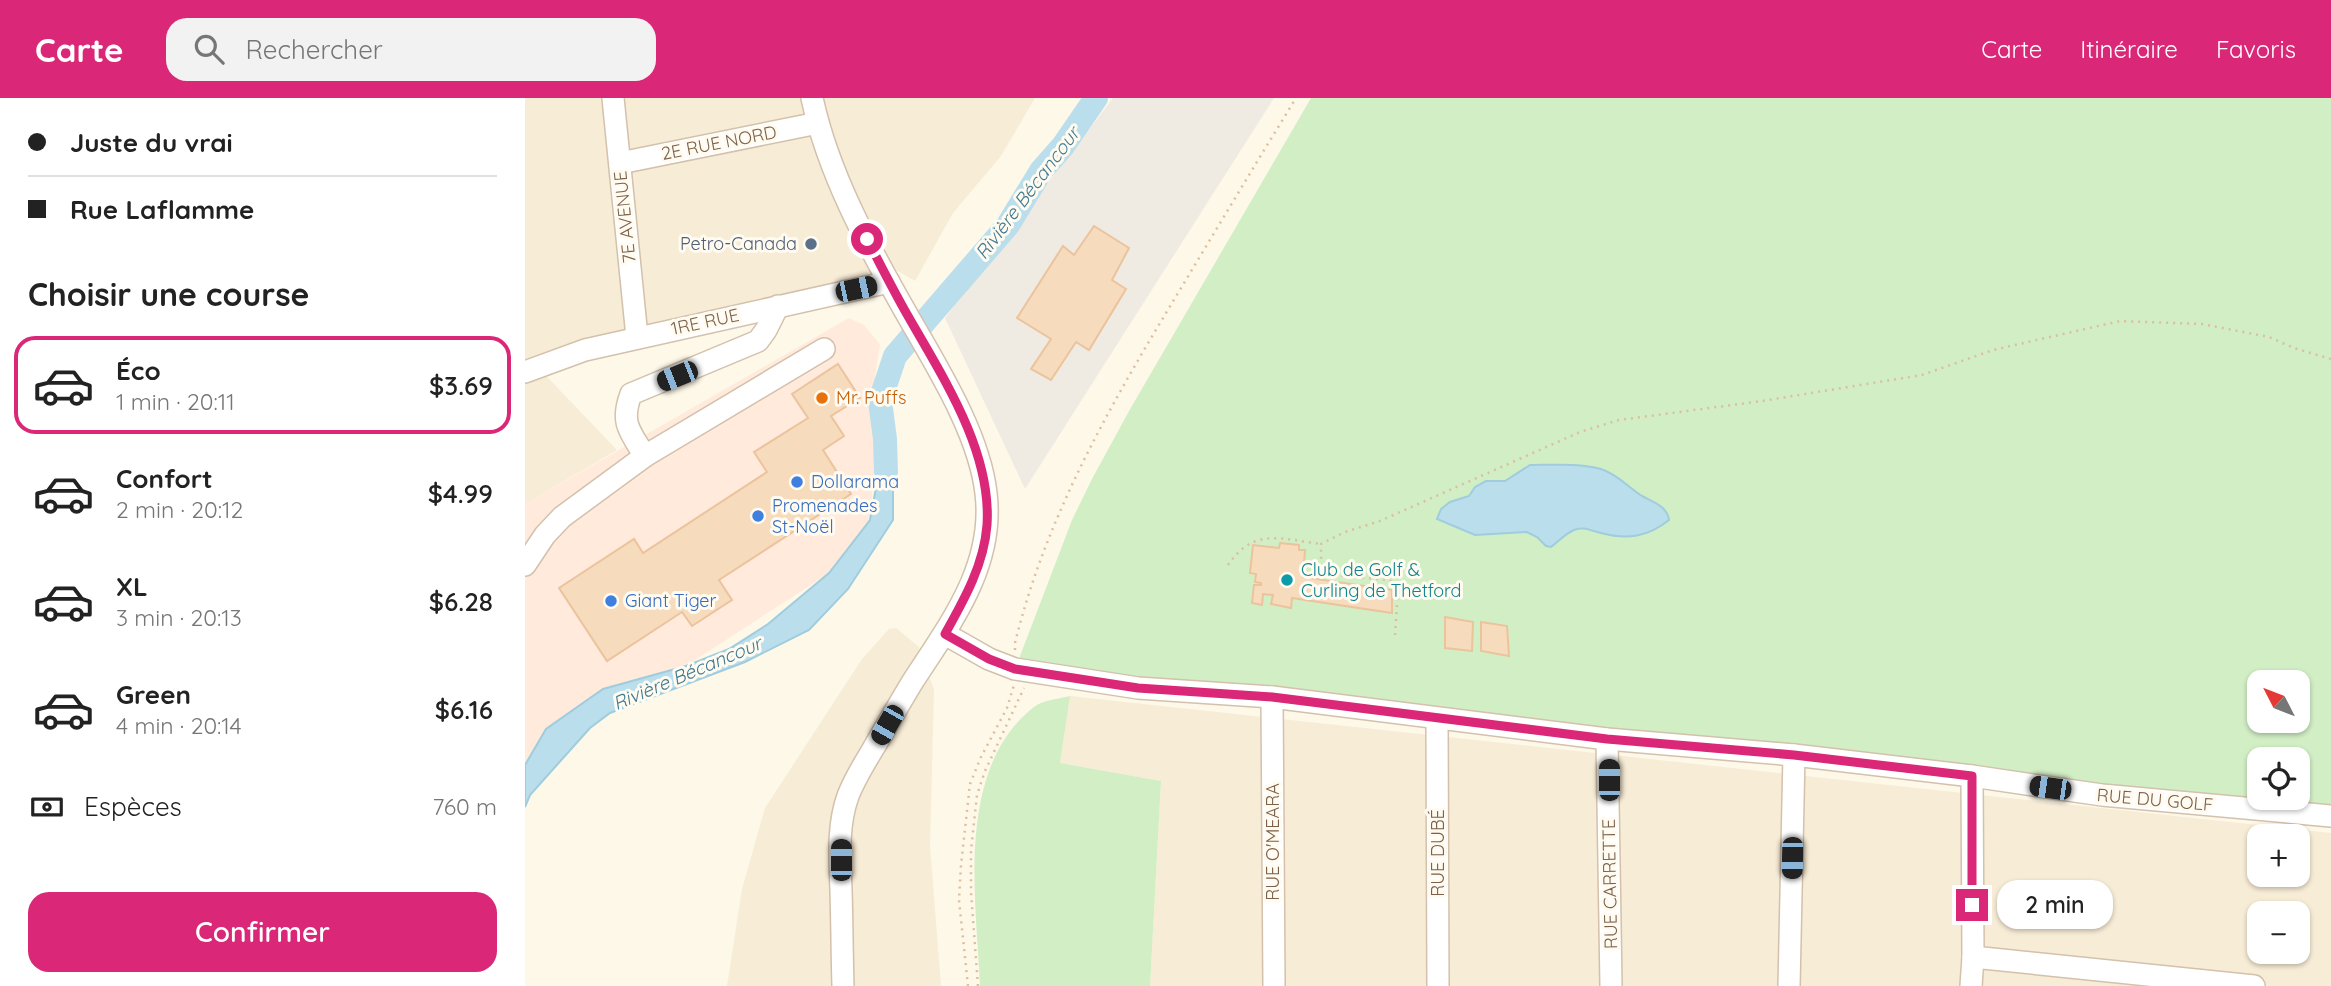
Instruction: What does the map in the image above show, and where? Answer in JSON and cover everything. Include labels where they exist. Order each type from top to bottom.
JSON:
[{"type":"street","name":"7E AVENUE","points":[[613,98],[637,337]]},
{"type":"street","points":[[812,98],[833,169],[889,282],[968,430],[979,460],[986,494],[987,526],[977,571],[945,634],[887,725],[848,795],[842,819],[841,844],[843,986]]},
{"type":"street","name":"2E RUE NORD","points":[[619,163],[818,123]]},
{"type":"street","name":"1RE RUE","points":[[525,372],[585,350],[637,337],[889,282]]},
{"type":"street","points":[[645,456],[626,426],[625,409],[631,394],[758,341],[778,306]]},
{"type":"street","points":[[525,565],[545,535],[562,517],[645,456],[824,349]]},
{"type":"street","name":"RUE DU GOLF","points":[[945,634],[989,659],[1023,671],[1138,688],[1272,697],[1607,739],[1794,755],[1972,776],[2102,795],[2331,816]]},
{"type":"street","name":"RUE O'MEARA","points":[[1272,697],[1274,986]]},
{"type":"street","name":"RUE DUBÉ","points":[[1437,719],[1438,986]]},
{"type":"street","name":"RUE CARRETTE","points":[[1607,739],[1611,986]]},
{"type":"street","points":[[1789,986],[1794,755]]},
{"type":"street","points":[[1971,986],[1972,776]]},
{"type":"street","points":[[1973,957],[2254,986]]},
{"type":"path","points":[[978,986],[971,892],[971,850],[977,794],[1023,671],[1015,643],[1026,597],[1061,506],[1084,457],[1139,358],[1296,98]]},
{"type":"path","points":[[1228,565],[1244,545],[1255,540],[1270,538],[1321,544],[1580,432],[1619,420],[1762,401],[1922,375],[1993,349],[2120,321],[2202,324],[2269,337],[2331,359]]},
{"type":"path","points":[[1321,544],[1321,570],[1326,575],[1389,580],[1395,584],[1398,590],[1395,635]]},
{"type":"path","points":[[968,986],[959,900],[970,784],[1023,671]]},
{"type":"shaded area","points":[[525,98],[1035,98],[1001,156],[953,213],[915,281],[891,267],[782,299],[653,323],[584,341],[530,359],[617,450],[525,504]]},
{"type":"shaded area","points":[[1113,98],[1274,98],[1025,489],[945,318]]},
{"type":"shaded area","points":[[849,318],[864,325],[880,344],[875,376],[877,438],[870,520],[829,573],[686,666],[603,689],[546,729],[525,765],[525,504]]},
{"type":"shaded area","points":[[896,628],[919,647],[934,690],[930,846],[941,986],[727,986],[742,889],[765,808],[862,659],[889,629]]},
{"type":"shaded area","points":[[1070,696],[2248,824],[2247,887],[2310,887],[2310,831],[2331,833],[2331,986],[1150,986],[1161,781],[1060,763]]},
{"type":"green space","points":[[1311,98],[2331,98],[2331,816],[2277,810],[2310,810],[2310,747],[2247,747],[2247,807],[1015,669],[1072,520],[1092,479]]},
{"type":"green space","points":[[1070,696],[1060,763],[1161,781],[1150,986],[980,986],[974,875],[981,799],[992,764],[1009,733],[1037,705]]},
{"type":"water","points":[[885,439],[893,485],[893,520],[848,589],[809,630],[745,662],[610,713],[590,728],[530,795],[525,807],[525,765],[546,729],[603,689],[686,666],[729,649],[768,624],[829,573],[870,520]]},
{"type":"water","points":[[1530,465],[1575,465],[1607,471],[1659,505],[1669,520],[1637,536],[1578,529],[1568,533],[1551,547],[1527,532],[1475,535],[1437,519],[1441,509],[1450,502],[1469,496],[1475,487],[1486,481],[1505,481]]},
{"type":"building","points":[[1094,226],[1129,248],[1112,280],[1126,289],[1089,350],[1076,342],[1051,380],[1031,369],[1051,339],[1017,318],[1063,246],[1074,255]]},
{"type":"building","name":"Promenades St-Noël","points":[[838,364],[860,398],[831,416],[844,436],[823,450],[851,494],[719,580],[732,600],[692,626],[682,612],[607,661],[559,588],[634,539],[643,553],[767,472],[754,452],[808,418],[792,394]]},
{"type":"building","name":"Club de Golf & Curling de Thetford","points":[[1280,543],[1299,545],[1299,550],[1305,550],[1303,577],[1392,590],[1392,613],[1292,598],[1291,608],[1271,604],[1273,595],[1263,594],[1262,605],[1252,603],[1254,585],[1261,585],[1255,582],[1256,574],[1250,573],[1253,545],[1279,548]]},
{"type":"building","points":[[1445,617],[1473,622],[1472,651],[1445,648]]},
{"type":"building","points":[[1481,622],[1507,626],[1509,656],[1481,651]]},
{"type":"waterway","name":"Rivière Bécancour","points":[[886,472],[880,401],[895,356],[1008,225],[1041,171],[1063,146],[1096,98]]},
{"type":"place","name":"Petro-Canada","points":[[811,244]]},
{"type":"place","name":"Mr. Puffs","points":[[822,398]]},
{"type":"place","name":"Dollarama","points":[[797,482]]},
{"type":"place","name":"Promenades St-Noël","points":[[758,516]]},
{"type":"place","name":"Club de Golf & Curling de Thetford","points":[[1287,580]]},
{"type":"place","name":"Giant Tiger","points":[[611,601]]},
{"type":"route","points":[[867,239],[968,430],[979,460],[986,494],[987,526],[977,571],[945,634],[989,659],[1015,669],[1138,688],[1272,697],[1607,739],[1794,755],[1972,776],[1972,905]]}]
